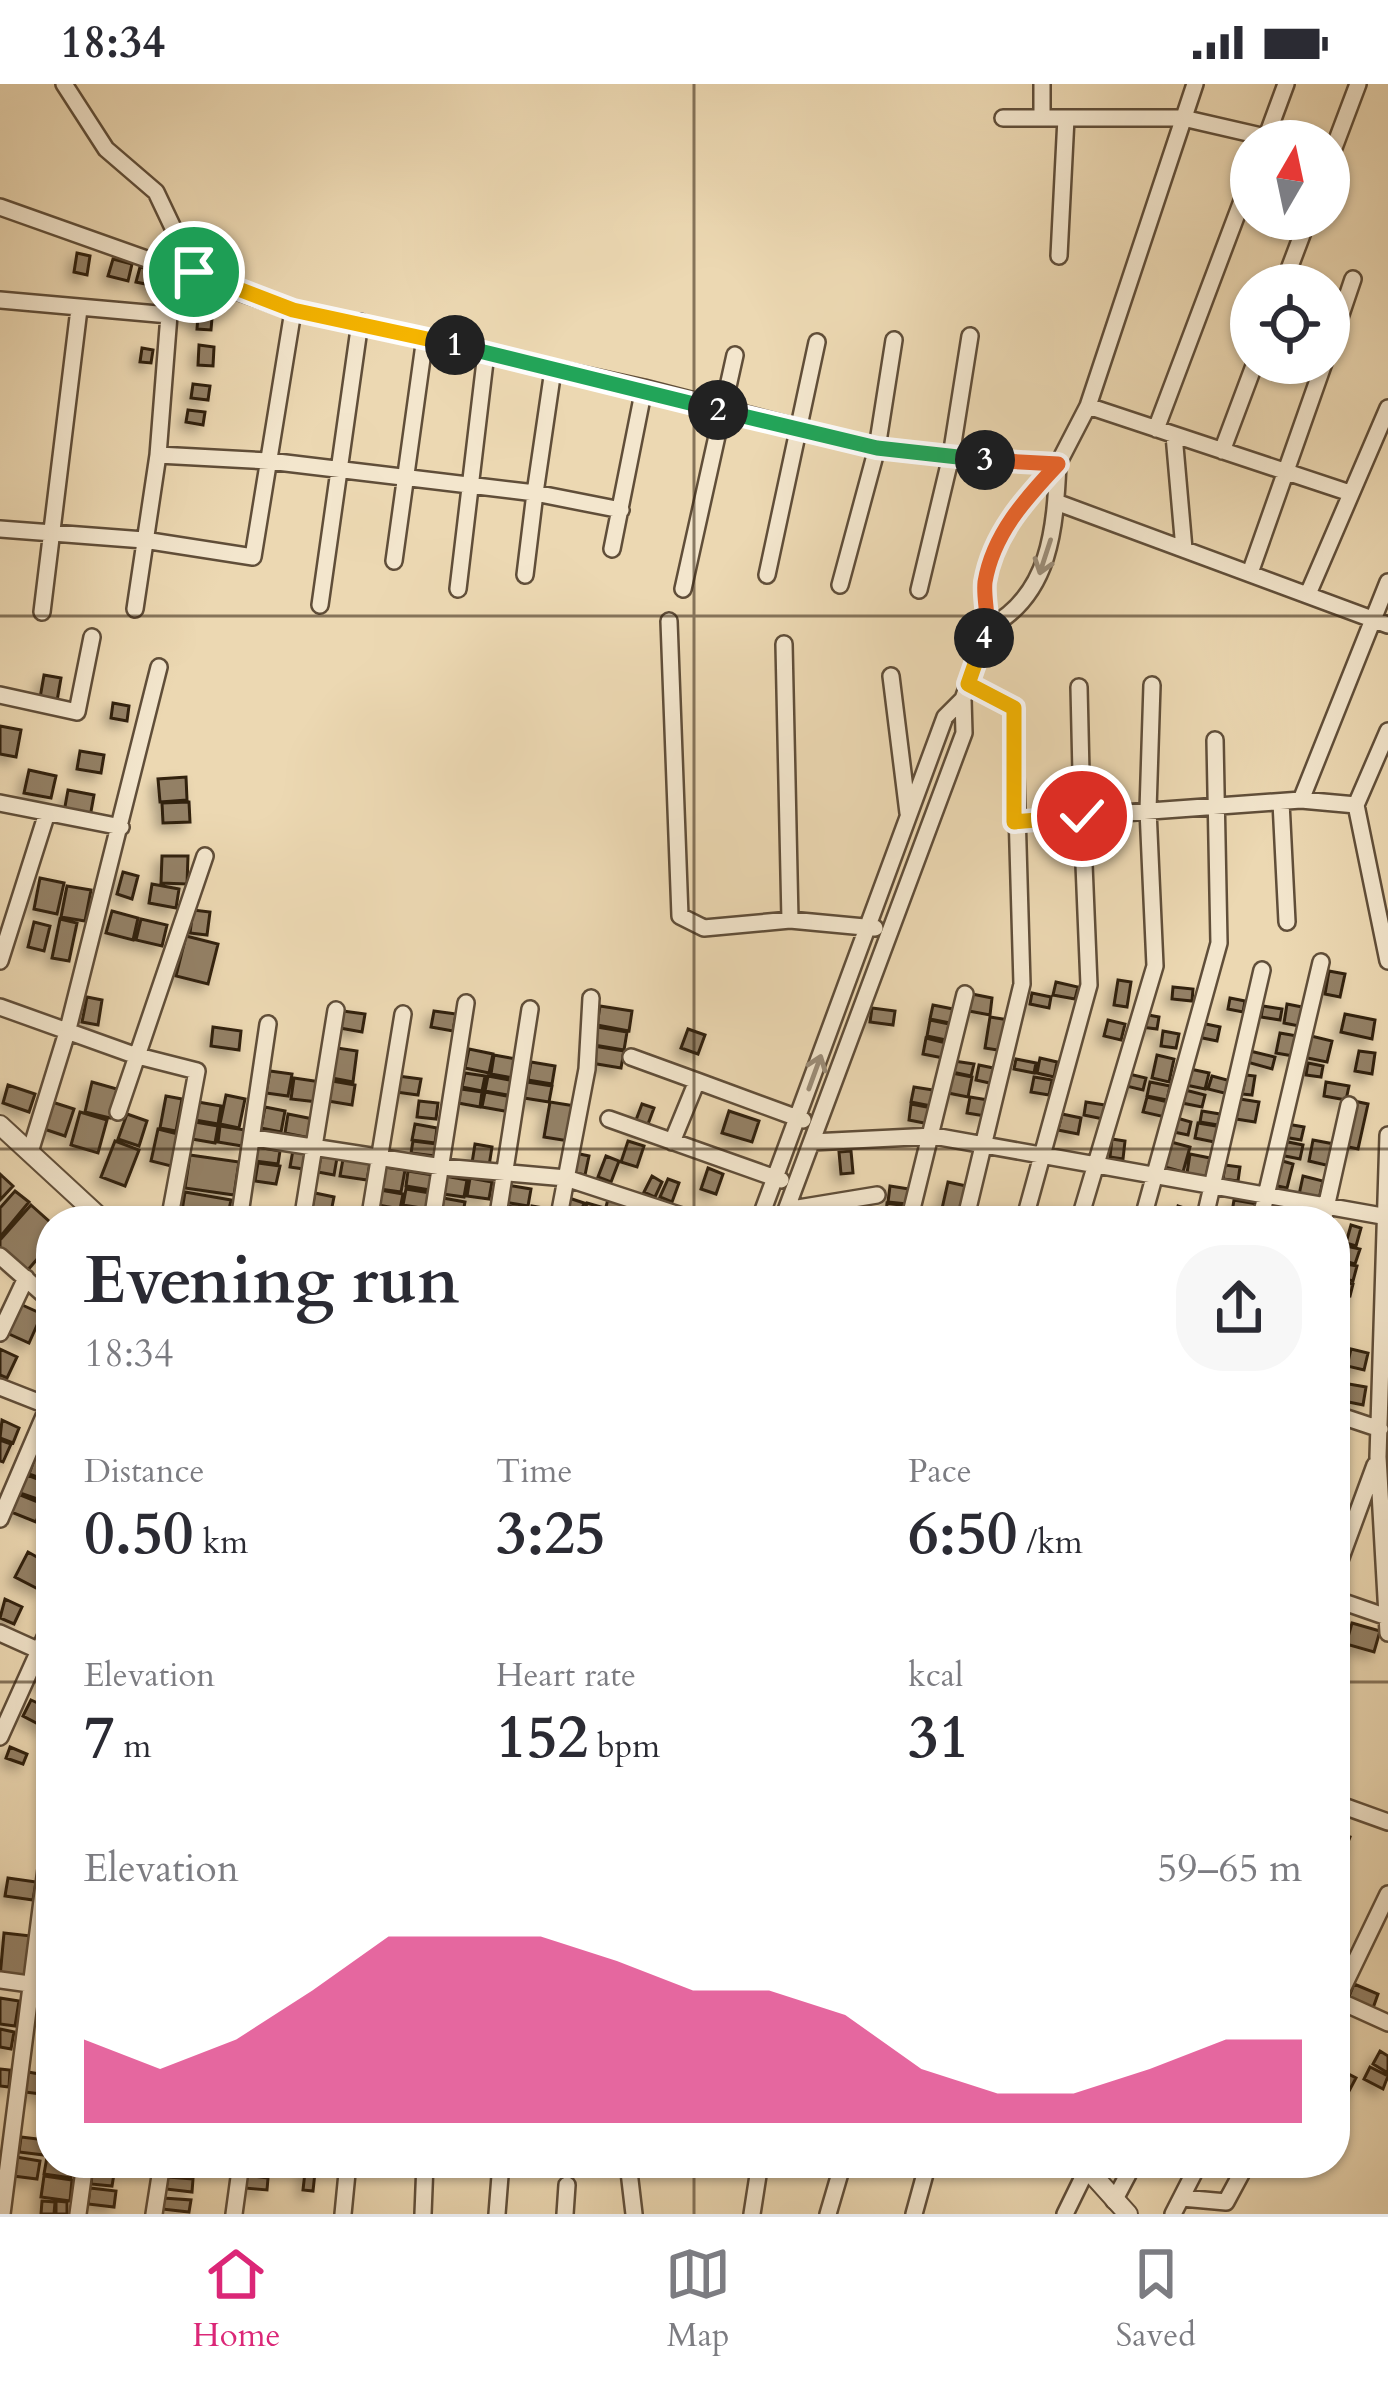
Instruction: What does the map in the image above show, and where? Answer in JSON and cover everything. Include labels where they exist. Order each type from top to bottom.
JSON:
[{"type":"street","points":[[64,84],[106,148],[156,192],[194,272]]},
{"type":"street","points":[[1042,84],[1042,118]]},
{"type":"street","points":[[787,1206],[964,733],[966,692],[988,628],[984,588],[992,553],[1026,498],[1058,464],[1088,406],[1195,84]]},
{"type":"street","points":[[1277,120],[1286,84]]},
{"type":"street","points":[[1344,120],[1358,84]]},
{"type":"street","points":[[1003,118],[1183,118],[1230,129]]},
{"type":"street","points":[[1059,256],[1066,118]]},
{"type":"street","points":[[0,207],[293,310],[644,388],[877,448],[1058,464]]},
{"type":"street","points":[[1156,429],[1230,233]]},
{"type":"street","points":[[1350,288],[1353,279]]},
{"type":"street","points":[[0,299],[169,315],[158,455],[135,609]]},
{"type":"street","points":[[42,612],[79,309]]},
{"type":"street","points":[[0,529],[144,541],[253,557],[293,310]]},
{"type":"street","points":[[320,605],[360,322]]},
{"type":"street","points":[[919,590],[951,456],[970,336]]},
{"type":"street","points":[[394,560],[425,338]]},
{"type":"street","points":[[841,585],[877,448],[893,340]]},
{"type":"street","points":[[766,575],[817,342]]},
{"type":"street","points":[[458,589],[486,353]]},
{"type":"street","points":[[683,589],[735,355]]},
{"type":"street","points":[[525,574],[553,370]]},
{"type":"street","points":[[1222,452],[1247,384]]},
{"type":"street","points":[[1250,573],[1317,384]]},
{"type":"street","points":[[612,548],[644,388]]},
{"type":"street","points":[[1088,406],[1350,493]]},
{"type":"street","points":[[1308,595],[1388,408]]},
{"type":"street","points":[[1174,435],[1184,549]]},
{"type":"street","points":[[158,455],[340,469],[535,493],[621,510]]},
{"type":"street","points":[[988,628],[1011,616],[1036,585],[1050,551],[1058,464]]},
{"type":"street","points":[[1056,502],[1380,621]]},
{"type":"street","points":[[1301,800],[1380,621],[1388,582]]},
{"type":"street","points":[[668,620],[680,916],[704,928],[790,920],[889,930]]},
{"type":"street","points":[[0,695],[76,712],[92,638]]},
{"type":"street","points":[[784,644],[790,920]]},
{"type":"street","points":[[31,1152],[122,827],[159,667]]},
{"type":"street","points":[[891,676],[916,857]]},
{"type":"street","points":[[1083,1206],[1155,965],[1148,810],[1152,685]]},
{"type":"street","points":[[1028,1206],[1089,985],[1079,687]]},
{"type":"street","points":[[765,1206],[945,717],[966,692]]},
{"type":"street","points":[[966,692],[1014,708],[1022,984],[969,1206]]},
{"type":"street","points":[[1388,731],[1356,805],[1388,961]]},
{"type":"street","points":[[1146,1206],[1208,966],[1219,943],[1215,740]]},
{"type":"street","points":[[1014,822],[1301,800],[1356,805]]},
{"type":"street","points":[[1281,802],[1287,922]]},
{"type":"street","points":[[0,803],[122,827]]},
{"type":"street","points":[[0,961],[46,813]]},
{"type":"street","points":[[118,1112],[206,856]]},
{"type":"street","points":[[1376,902],[1388,876]]},
{"type":"street","points":[[1264,1206],[1321,962]]},
{"type":"street","points":[[1208,1206],[1262,970]]},
{"type":"street","points":[[913,1206],[965,994]]},
{"type":"street","points":[[561,1206],[587,1069],[591,998]]},
{"type":"street","points":[[435,1206],[466,1003]]},
{"type":"street","points":[[0,1007],[134,1055],[197,1071],[172,1206]]},
{"type":"street","points":[[499,1206],[530,1009]]},
{"type":"street","points":[[305,1206],[336,1010]]},
{"type":"street","points":[[371,1206],[403,1014]]},
{"type":"street","points":[[242,1206],[268,1024]]},
{"type":"street","points":[[631,1057],[798,1118],[814,1134],[934,1136],[1043,1152],[1296,1206]]},
{"type":"street","points":[[672,1142],[697,1081]]},
{"type":"street","points":[[1327,1206],[1349,1105]]},
{"type":"street","points":[[609,1119],[794,1185]]},
{"type":"street","points":[[0,1124],[88,1206]]},
{"type":"street","points":[[1388,1135],[1378,1457],[1388,1633]]},
{"type":"street","points":[[254,1138],[442,1167],[566,1178],[651,1206]]},
{"type":"street","points":[[826,1206],[877,1195]]},
{"type":"street","points":[[1350,1215],[1382,1216]]},
{"type":"street","points":[[0,1256],[36,1287]]},
{"type":"street","points":[[0,1333],[26,1278]]},
{"type":"street","points":[[0,1387],[36,1399]]},
{"type":"street","points":[[1350,1422],[1380,1429]]},
{"type":"street","points":[[0,1520],[36,1436]]},
{"type":"street","points":[[1350,1533],[1378,1457]]},
{"type":"street","points":[[1350,1604],[1387,1617]]},
{"type":"street","points":[[0,1633],[36,1649]]},
{"type":"street","points":[[0,1737],[36,1670]]},
{"type":"street","points":[[1350,1809],[1388,1822]]},
{"type":"street","points":[[1350,1972],[1388,1894]]},
{"type":"street","points":[[2,2214],[36,1930]]},
{"type":"street","points":[[0,1980],[36,1985]]},
{"type":"street","points":[[1350,2007],[1388,2023]]},
{"type":"street","points":[[78,2214],[83,2178]]},
{"type":"street","points":[[154,2214],[160,2178]]},
{"type":"street","points":[[234,2214],[239,2178]]},
{"type":"street","points":[[343,2214],[347,2178]]},
{"type":"street","points":[[423,2214],[424,2178]]},
{"type":"street","points":[[497,2214],[500,2178]]},
{"type":"street","points":[[630,2178],[634,2214]]},
{"type":"street","points":[[752,2214],[758,2178]]},
{"type":"street","points":[[828,2214],[839,2178]]},
{"type":"street","points":[[914,2214],[924,2178]]},
{"type":"street","points":[[1065,2214],[1079,2178]]},
{"type":"street","points":[[1095,2178],[1121,2207]]},
{"type":"street","points":[[1121,2207],[1130,2178]]},
{"type":"street","points":[[1173,2214],[1192,2178]]},
{"type":"street","points":[[1182,2198],[1226,2202],[1239,2178]]},
{"type":"street","points":[[565,2214],[567,2185]]},
{"type":"building","points":[[77,253],[90,256],[87,275],[74,272]]},
{"type":"building","points":[[113,259],[132,264],[128,281],[108,276]]},
{"type":"building","points":[[140,267],[167,273],[164,288],[136,282]]},
{"type":"building","points":[[198,316],[212,318],[211,330],[197,329]]},
{"type":"building","points":[[199,345],[214,347],[213,366],[198,365]]},
{"type":"building","points":[[142,348],[153,350],[151,363],[140,362]]},
{"type":"building","points":[[193,384],[210,386],[208,400],[191,398]]},
{"type":"building","points":[[188,410],[205,412],[203,425],[186,422]]},
{"type":"building","points":[[44,675],[61,678],[57,701],[40,698]]},
{"type":"building","points":[[113,703],[129,706],[127,721],[111,718]]},
{"type":"building","points":[[0,726],[21,730],[16,757],[0,754]]},
{"type":"building","points":[[80,751],[104,755],[101,773],[77,769]]},
{"type":"building","points":[[29,770],[56,776],[51,798],[24,793]]},
{"type":"building","points":[[186,777],[187,800],[160,802],[158,779]]},
{"type":"building","points":[[68,790],[94,795],[90,817],[64,812]]},
{"type":"building","points":[[189,802],[190,822],[163,823],[162,803]]},
{"type":"building","points":[[162,856],[188,856],[187,884],[161,883]]},
{"type":"building","points":[[123,872],[138,876],[132,899],[117,894]]},
{"type":"building","points":[[40,878],[64,883],[57,914],[34,909]]},
{"type":"building","points":[[152,884],[179,889],[176,908],[149,903]]},
{"type":"building","points":[[67,886],[91,890],[85,921],[61,917]]},
{"type":"building","points":[[193,910],[210,912],[207,935],[190,933]]},
{"type":"building","points":[[112,911],[138,918],[133,940],[106,933]]},
{"type":"building","points":[[60,919],[77,923],[69,961],[52,958]]},
{"type":"building","points":[[141,919],[167,925],[162,946],[136,940]]},
{"type":"building","points":[[34,922],[50,926],[44,951],[28,947]]},
{"type":"building","points":[[186,936],[218,944],[208,984],[176,976]]},
{"type":"building","points":[[1329,971],[1345,974],[1340,997],[1325,994]]},
{"type":"building","points":[[1118,980],[1131,982],[1127,1007],[1114,1005]]},
{"type":"building","points":[[1056,982],[1078,987],[1075,999],[1053,995]]},
{"type":"building","points":[[1173,987],[1193,989],[1192,1001],[1172,999]]},
{"type":"building","points":[[1032,993],[1051,997],[1049,1008],[1030,1004]]},
{"type":"building","points":[[972,994],[992,998],[990,1015],[969,1011]]},
{"type":"building","points":[[87,997],[102,1000],[98,1025],[82,1022]]},
{"type":"building","points":[[1230,998],[1245,1001],[1243,1012],[1228,1009]]},
{"type":"building","points":[[1287,1004],[1302,1007],[1299,1026],[1284,1023]]},
{"type":"building","points":[[933,1005],[953,1009],[950,1023],[930,1019]]},
{"type":"building","points":[[600,1006],[632,1011],[629,1031],[597,1025]]},
{"type":"building","points":[[1263,1006],[1282,1009],[1280,1020],[1261,1017]]},
{"type":"building","points":[[872,1008],[895,1011],[893,1025],[870,1022]]},
{"type":"building","points":[[343,1011],[365,1014],[362,1032],[340,1028]]},
{"type":"building","points":[[434,1011],[456,1014],[453,1031],[431,1027]]},
{"type":"building","points":[[1143,1014],[1159,1017],[1157,1029],[1141,1027]]},
{"type":"building","points":[[1345,1014],[1375,1020],[1372,1039],[1341,1032]]},
{"type":"building","points":[[990,1017],[1009,1020],[1004,1051],[985,1048]]},
{"type":"building","points":[[930,1020],[949,1024],[946,1040],[927,1036]]},
{"type":"building","points":[[1108,1020],[1125,1024],[1121,1040],[1104,1036]]},
{"type":"building","points":[[1201,1023],[1220,1027],[1217,1041],[1198,1037]]},
{"type":"building","points":[[213,1027],[241,1031],[239,1050],[211,1046]]},
{"type":"building","points":[[597,1027],[627,1032],[624,1050],[594,1045]]},
{"type":"building","points":[[688,1029],[705,1035],[698,1054],[681,1048]]},
{"type":"building","points":[[1163,1031],[1179,1034],[1176,1048],[1161,1046]]},
{"type":"building","points":[[1280,1033],[1297,1036],[1293,1056],[1276,1053]]},
{"type":"building","points":[[1307,1035],[1332,1041],[1327,1062],[1303,1057]]},
{"type":"building","points":[[926,1038],[946,1043],[943,1058],[923,1054]]},
{"type":"building","points":[[594,1046],[624,1051],[621,1068],[591,1063]]},
{"type":"building","points":[[337,1048],[357,1051],[353,1082],[332,1078]]},
{"type":"building","points":[[469,1049],[493,1054],[489,1073],[465,1068]]},
{"type":"building","points":[[1250,1051],[1275,1057],[1272,1069],[1247,1062]]},
{"type":"building","points":[[1359,1051],[1375,1053],[1372,1074],[1355,1071]]},
{"type":"building","points":[[494,1055],[516,1059],[513,1078],[491,1074]]},
{"type":"building","points":[[1157,1055],[1174,1059],[1169,1082],[1152,1078]]},
{"type":"building","points":[[1040,1058],[1057,1062],[1054,1077],[1037,1073]]},
{"type":"building","points":[[1016,1059],[1036,1063],[1034,1073],[1014,1069]]},
{"type":"building","points":[[954,1061],[974,1064],[971,1076],[952,1072]]},
{"type":"building","points":[[531,1062],[555,1066],[552,1084],[528,1080]]},
{"type":"building","points":[[1308,1063],[1323,1066],[1321,1077],[1306,1075]]},
{"type":"building","points":[[979,1065],[998,1069],[994,1084],[976,1080]]},
{"type":"building","points":[[1190,1069],[1209,1073],[1205,1089],[1186,1085]]},
{"type":"building","points":[[270,1071],[292,1074],[288,1096],[266,1093]]},
{"type":"building","points":[[465,1073],[485,1076],[482,1091],[462,1087]]},
{"type":"building","points":[[952,1073],[972,1077],[968,1097],[948,1093]]},
{"type":"building","points":[[1129,1074],[1146,1078],[1143,1090],[1126,1086]]},
{"type":"building","points":[[1246,1075],[1255,1076],[1252,1095],[1242,1094]]},
{"type":"building","points":[[398,1076],[421,1079],[418,1095],[396,1092]]},
{"type":"building","points":[[488,1076],[515,1081],[513,1096],[485,1091]]},
{"type":"building","points":[[1212,1076],[1231,1081],[1228,1094],[1208,1089]]},
{"type":"building","points":[[1034,1077],[1052,1080],[1049,1095],[1031,1092]]},
{"type":"building","points":[[294,1078],[321,1082],[318,1102],[291,1099]]},
{"type":"building","points":[[332,1081],[355,1085],[352,1105],[328,1101]]},
{"type":"building","points":[[92,1082],[117,1089],[110,1118],[85,1112]]},
{"type":"building","points":[[527,1082],[552,1086],[549,1102],[524,1098]]},
{"type":"building","points":[[1150,1082],[1170,1086],[1167,1100],[1147,1096]]},
{"type":"building","points":[[1326,1082],[1349,1086],[1346,1100],[1324,1096]]},
{"type":"building","points":[[8,1085],[35,1094],[29,1112],[3,1103]]},
{"type":"building","points":[[914,1087],[933,1090],[931,1106],[911,1102]]},
{"type":"building","points":[[461,1089],[482,1092],[480,1107],[458,1103]]},
{"type":"building","points":[[1185,1090],[1205,1095],[1202,1107],[1182,1103]]},
{"type":"building","points":[[485,1092],[512,1097],[510,1112],[482,1107]]},
{"type":"building","points":[[226,1095],[245,1099],[239,1128],[220,1124]]},
{"type":"building","points":[[166,1096],[182,1099],[176,1131],[160,1128]]},
{"type":"building","points":[[970,1097],[988,1100],[985,1116],[967,1113]]},
{"type":"building","points":[[1147,1097],[1168,1102],[1165,1117],[1143,1112]]},
{"type":"building","points":[[1240,1099],[1259,1102],[1255,1122],[1236,1119]]},
{"type":"building","points":[[419,1101],[438,1103],[436,1119],[417,1117]]},
{"type":"building","points":[[1354,1101],[1368,1104],[1358,1149],[1344,1146]]},
{"type":"building","points":[[52,1102],[74,1109],[65,1136],[44,1129]]},
{"type":"building","points":[[198,1102],[221,1106],[218,1124],[195,1120]]},
{"type":"building","points":[[550,1102],[575,1106],[569,1141],[544,1137]]},
{"type":"building","points":[[1086,1102],[1105,1105],[1103,1119],[1084,1115]]},
{"type":"building","points":[[642,1104],[654,1108],[645,1132],[633,1128]]},
{"type":"building","points":[[911,1104],[932,1108],[929,1124],[909,1120]]},
{"type":"building","points":[[265,1107],[285,1111],[281,1132],[261,1128]]},
{"type":"building","points":[[729,1111],[759,1121],[752,1142],[722,1133]]},
{"type":"building","points":[[1202,1111],[1220,1114],[1218,1125],[1200,1122]]},
{"type":"building","points":[[80,1112],[107,1120],[98,1153],[71,1145]]},
{"type":"building","points":[[127,1114],[147,1121],[139,1146],[118,1139]]},
{"type":"building","points":[[288,1114],[313,1119],[310,1138],[285,1133]]},
{"type":"building","points":[[1062,1114],[1081,1118],[1078,1134],[1058,1130]]},
{"type":"building","points":[[1177,1118],[1191,1122],[1188,1135],[1174,1132]]},
{"type":"building","points":[[195,1122],[218,1126],[215,1143],[192,1139]]},
{"type":"building","points":[[1198,1123],[1222,1127],[1219,1143],[1195,1138]]},
{"type":"building","points":[[415,1124],[437,1128],[435,1143],[412,1140]]},
{"type":"building","points":[[1287,1124],[1304,1127],[1301,1140],[1284,1137]]},
{"type":"building","points":[[220,1126],[245,1130],[242,1146],[218,1142]]},
{"type":"building","points":[[158,1129],[178,1134],[171,1166],[151,1161]]},
{"type":"building","points":[[1112,1139],[1125,1141],[1123,1159],[1110,1157]]},
{"type":"building","points":[[1313,1140],[1334,1144],[1330,1166],[1309,1161]]},
{"type":"building","points":[[115,1141],[139,1150],[125,1186],[101,1177]]},
{"type":"building","points":[[413,1141],[437,1144],[435,1156],[411,1153]]},
{"type":"building","points":[[628,1141],[644,1146],[637,1167],[621,1162]]},
{"type":"building","points":[[1283,1141],[1303,1145],[1300,1159],[1280,1155]]},
{"type":"building","points":[[1171,1142],[1190,1147],[1183,1172],[1165,1167]]},
{"type":"building","points":[[475,1144],[492,1147],[489,1166],[472,1163]]},
{"type":"building","points":[[257,1147],[280,1151],[278,1164],[255,1161]]},
{"type":"building","points":[[293,1150],[313,1153],[310,1170],[290,1167]]},
{"type":"building","points":[[851,1151],[853,1173],[841,1174],[839,1152]]},
{"type":"building","points":[[575,1153],[589,1156],[585,1175],[571,1172]]},
{"type":"building","points":[[1190,1154],[1210,1158],[1206,1177],[1187,1173]]},
{"type":"building","points":[[190,1155],[239,1162],[234,1195],[185,1188]]},
{"type":"building","points":[[321,1155],[337,1158],[334,1175],[318,1172]]},
{"type":"building","points":[[606,1156],[619,1161],[611,1182],[598,1177]]},
{"type":"building","points":[[343,1159],[370,1163],[367,1180],[340,1176]]},
{"type":"building","points":[[1279,1160],[1293,1164],[1287,1188],[1273,1185]]},
{"type":"building","points":[[258,1163],[280,1166],[276,1184],[255,1181]]},
{"type":"building","points":[[1225,1165],[1240,1167],[1238,1181],[1223,1179]]},
{"type":"building","points":[[384,1167],[405,1170],[401,1192],[380,1189]]},
{"type":"building","points":[[708,1168],[723,1174],[716,1194],[701,1189]]},
{"type":"building","points":[[408,1171],[433,1175],[430,1190],[406,1186]]},
{"type":"building","points":[[0,1174],[13,1186],[0,1200]]},
{"type":"building","points":[[445,1176],[467,1180],[464,1197],[443,1194]]},
{"type":"building","points":[[652,1176],[662,1182],[655,1197],[644,1192]]},
{"type":"building","points":[[1303,1176],[1323,1181],[1319,1199],[1299,1195]]},
{"type":"building","points":[[470,1178],[492,1182],[489,1199],[467,1196]]},
{"type":"building","points":[[668,1179],[679,1183],[672,1202],[660,1197]]},
{"type":"building","points":[[948,1182],[966,1186],[962,1206],[943,1206]]},
{"type":"building","points":[[507,1185],[531,1189],[528,1206],[504,1202]]},
{"type":"building","points":[[890,1186],[909,1189],[907,1204],[888,1202]]},
{"type":"building","points":[[406,1189],[430,1193],[428,1206],[403,1205]]},
{"type":"building","points":[[380,1190],[403,1194],[401,1206],[378,1205]]},
{"type":"building","points":[[15,1191],[29,1202],[0,1237],[0,1208]]},
{"type":"building","points":[[185,1192],[231,1200],[230,1206],[183,1206]]},
{"type":"building","points":[[315,1193],[334,1197],[332,1206],[312,1206]]},
{"type":"building","points":[[443,1198],[465,1202],[464,1206],[442,1206]]},
{"type":"building","points":[[569,1198],[584,1203],[583,1206],[567,1206]]},
{"type":"building","points":[[1234,1200],[1257,1204],[1257,1206],[1233,1206]]},
{"type":"building","points":[[31,1205],[36,1210],[36,1260],[26,1272],[0,1249],[0,1240]]},
{"type":"building","points":[[1361,1228],[1356,1246],[1350,1244],[1350,1229]]},
{"type":"building","points":[[1350,1247],[1360,1249],[1355,1264],[1350,1263]]},
{"type":"building","points":[[20,1304],[36,1311],[29,1343],[7,1333]]},
{"type":"building","points":[[0,1349],[17,1357],[7,1378],[0,1375]]},
{"type":"building","points":[[1351,1349],[1368,1353],[1364,1370],[1350,1367]]},
{"type":"building","points":[[1350,1384],[1366,1387],[1363,1405],[1350,1402]]},
{"type":"building","points":[[2,1420],[19,1428],[13,1443],[0,1438]]},
{"type":"building","points":[[0,1440],[11,1444],[3,1462],[0,1461]]},
{"type":"building","points":[[27,1475],[36,1478],[36,1499],[20,1493]]},
{"type":"building","points":[[18,1494],[36,1501],[36,1522],[11,1512]]},
{"type":"building","points":[[28,1552],[36,1557],[36,1588],[15,1577]]},
{"type":"building","points":[[5,1599],[22,1607],[14,1624],[0,1618]]},
{"type":"building","points":[[1352,1623],[1380,1631],[1374,1652],[1350,1645]]},
{"type":"building","points":[[31,1700],[36,1702],[36,1723],[23,1716]]},
{"type":"building","points":[[10,1747],[27,1754],[23,1764],[6,1758]]},
{"type":"building","points":[[8,1878],[36,1882],[33,1900],[5,1896]]},
{"type":"building","points":[[4,1933],[31,1936],[25,1980],[0,1977]]},
{"type":"building","points":[[1354,1984],[1378,1994],[1373,2008],[1350,2000]]},
{"type":"building","points":[[0,1998],[19,2001],[15,2026],[0,2024]]},
{"type":"building","points":[[0,2029],[14,2032],[11,2049],[0,2047]]},
{"type":"building","points":[[1380,2051],[1388,2056],[1388,2073],[1373,2064]]},
{"type":"building","points":[[1370,2067],[1388,2076],[1383,2089],[1364,2079]]},
{"type":"building","points":[[0,2069],[10,2070],[9,2087],[0,2086]]},
{"type":"building","points":[[28,2072],[36,2073],[36,2093],[25,2092]]},
{"type":"building","points":[[21,2137],[36,2139],[36,2154],[19,2152]]},
{"type":"building","points":[[16,2157],[36,2160],[37,2179],[13,2176]]},
{"type":"building","points":[[44,2178],[72,2180],[70,2201],[41,2197]]},
{"type":"building","points":[[92,2178],[113,2178],[112,2186],[91,2184]]},
{"type":"building","points":[[168,2178],[193,2179],[192,2192],[166,2189]]},
{"type":"building","points":[[246,2178],[268,2178],[267,2190],[244,2188]]},
{"type":"building","points":[[304,2178],[314,2178],[313,2191],[303,2190]]},
{"type":"building","points":[[90,2188],[116,2191],[114,2207],[88,2204]]},
{"type":"building","points":[[163,2198],[191,2200],[189,2212],[162,2209]]},
{"type":"building","points":[[42,2201],[55,2202],[54,2214],[41,2214]]},
{"type":"building","points":[[56,2201],[67,2202],[67,2214],[56,2214]]},
{"type":"route","points":[[194,272],[293,310],[644,388],[877,448],[1058,464],[1026,498],[992,553],[984,588],[988,628],[968,684],[1014,708],[1014,822],[1082,816]]}]
